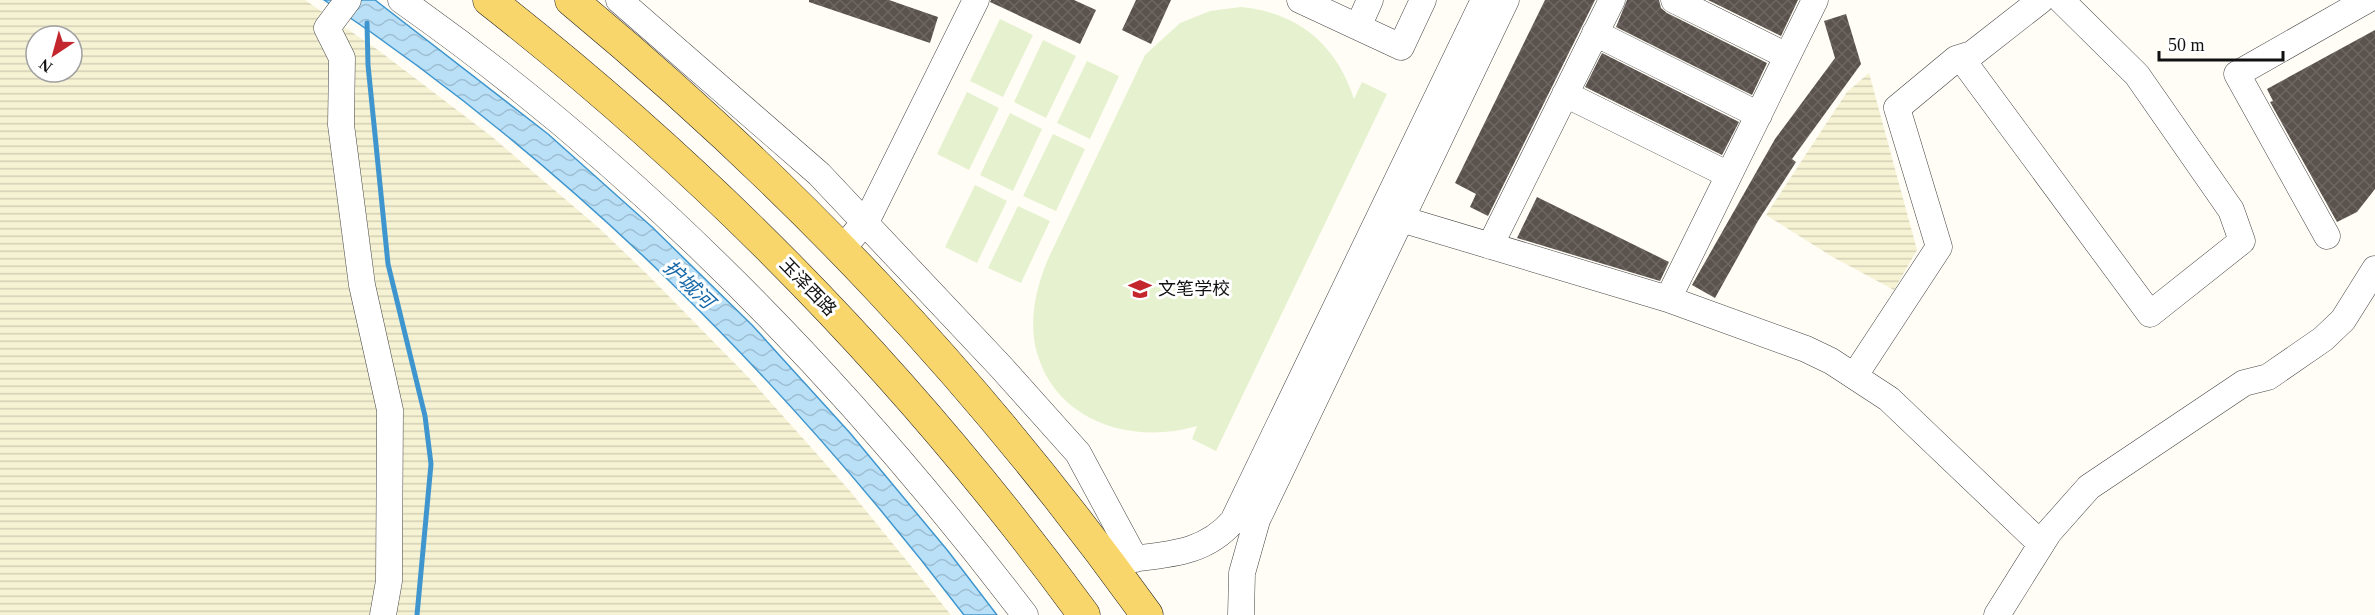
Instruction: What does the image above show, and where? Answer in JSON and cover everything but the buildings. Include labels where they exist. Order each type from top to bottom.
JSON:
[{"type":"main road","name":"玉泽西路","points":[[489,0],[638,124],[718,197],[825,303],[979,477],[1084,615]]},
{"type":"main road","points":[[571,0],[737,145],[843,249],[971,388],[1122,561],[1147,615]]},
{"type":"street","points":[[401,0],[552,115],[643,194],[695,244],[860,417],[1024,615]]},
{"type":"street","points":[[619,0],[793,150],[865,222],[1078,453],[1122,561],[1198,549],[1218,536],[1233,521],[1484,0]]},
{"type":"street","points":[[843,249],[865,222],[976,0]]},
{"type":"street","points":[[1300,0],[1401,47],[1423,0]]},
{"type":"street","points":[[1358,27],[1370,0]]},
{"type":"street","points":[[1241,615],[1242,573],[1257,520],[1506,0]]},
{"type":"street","points":[[1490,246],[1612,0]]},
{"type":"street","points":[[1674,0],[1787,56]]},
{"type":"street","points":[[1668,299],[1815,0]]},
{"type":"street","points":[[1855,375],[1939,247],[1897,108],[1961,58],[1972,54],[2041,0]]},
{"type":"street","points":[[1961,58],[2150,314],[2242,241],[2231,210],[2137,75],[2061,0]]},
{"type":"street","points":[[2327,236],[2237,74],[2367,0]]},
{"type":"street","points":[[343,7],[327,28],[342,58],[341,125],[362,285],[390,410],[389,581],[383,615]]},
{"type":"street","points":[[1595,33],[1759,114]]},
{"type":"street","points":[[1565,94],[1729,175]]},
{"type":"street","points":[[1401,219],[1668,299],[1806,349],[1855,375],[1904,412],[2041,544]]},
{"type":"street","points":[[1996,615],[2064,512],[2089,487],[2244,383],[2268,377],[2324,339],[2343,320],[2375,269]]},
{"type":"shaded area","points":[[0,0],[305,0],[378,50],[491,136],[599,228],[750,379],[849,490],[951,615],[0,615]]},
{"type":"shaded area","points":[[1869,73],[1917,250],[1894,290],[1831,256],[1766,215],[1847,92]]},
{"type":"green space","points":[[1241,7],[1280,16],[1313,35],[1326,47],[1337,63],[1354,99],[1362,82],[1387,94],[1216,451],[1192,439],[1197,426],[1173,431],[1124,430],[1101,423],[1080,412],[1062,397],[1047,377],[1034,341],[1033,317],[1040,281],[1048,259],[1145,55],[1180,23],[1210,11]]},
{"type":"green space","points":[[1000,19],[1033,35],[1003,97],[970,81]]},
{"type":"green space","points":[[1043,40],[1076,56],[1046,118],[1014,102]]},
{"type":"green space","points":[[1087,61],[1119,76],[1090,139],[1057,123]]},
{"type":"green space","points":[[967,92],[999,108],[969,170],[937,154]]},
{"type":"green space","points":[[1010,113],[1042,129],[1013,191],[980,175]]},
{"type":"green space","points":[[1053,134],[1085,149],[1056,211],[1023,196]]},
{"type":"green space","points":[[975,185],[1007,201],[977,263],[945,247]]},
{"type":"green space","points":[[1018,206],[1050,221],[1021,283],[988,268]]},
{"type":"water","name":"护城河","points":[[324,0],[375,0],[548,134],[652,227],[752,325],[850,433],[948,551],[997,615],[964,615],[823,443],[748,361],[670,281],[588,205],[503,133],[415,64]]},
{"type":"waterway","points":[[367,23],[368,65],[388,264],[425,416],[431,464],[417,615]]},
{"type":"place","name":"文笔学校","points":[[1140,289]]}]
